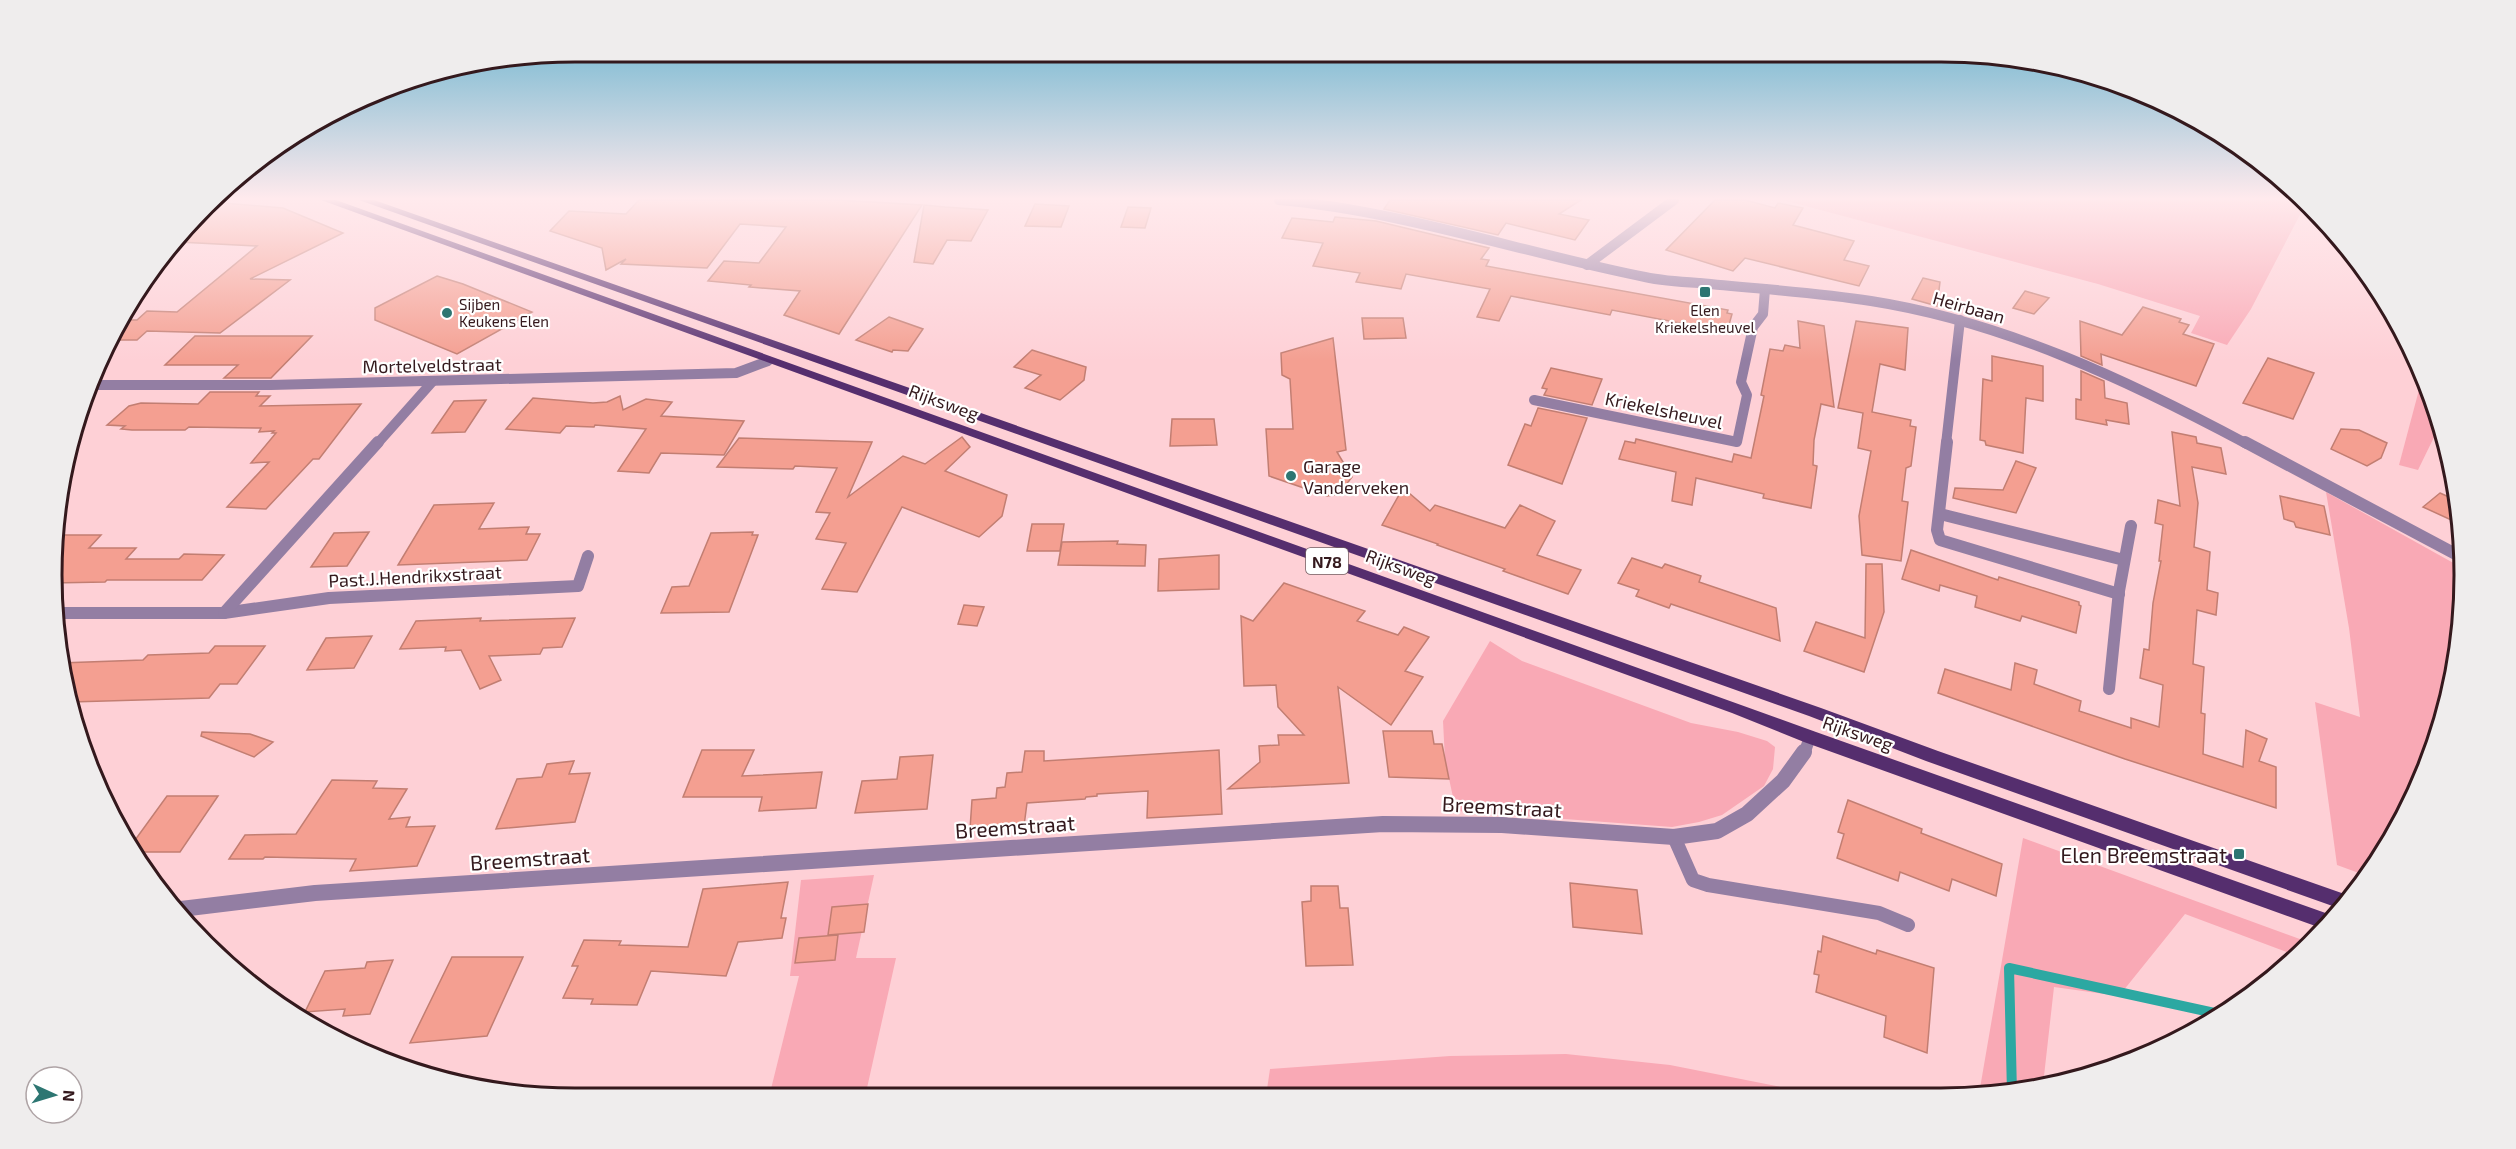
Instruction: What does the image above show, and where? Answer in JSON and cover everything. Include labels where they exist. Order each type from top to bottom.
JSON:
[{"type":"main road","name":"Rijksweg","points":[[473,254],[2321,919]]},
{"type":"main road","name":"Rijksweg","points":[[516,254],[1815,712],[1932,756],[2338,900]]},
{"type":"street","name":"Heirbaan","points":[[1539,254],[1647,278],[1871,301],[1960,320],[2070,357],[2177,407],[2337,489],[2453,553]]},
{"type":"street","points":[[1587,265],[1602,254]]},
{"type":"street","name":"Kriekelsheuvel","points":[[1534,400],[1737,442],[1747,395],[1741,382],[1753,327],[1763,314],[1765,289]]},
{"type":"street","points":[[1960,320],[1937,530],[1940,540],[2119,594]]},
{"type":"street","name":"Mortelveldstraat","points":[[98,385],[271,386],[736,373],[750,370],[768,361]]},
{"type":"street","points":[[224,613],[433,381]]},
{"type":"street","points":[[1940,514],[2124,560]]},
{"type":"street","points":[[2109,689],[2119,594],[2124,560],[2130,548],[2131,526]]},
{"type":"street","name":"Past.J.Hendrikxstraat","points":[[63,613],[224,613],[329,598],[578,586],[588,556]]},
{"type":"street","name":"Breemstraat","points":[[185,908],[327,892],[1383,824],[1502,825],[1674,837],[1717,831],[1747,814],[1783,782],[1802,758],[1810,737]]},
{"type":"lane","points":[[1674,837],[1684,864],[1694,880],[1708,885],[1879,913],[1908,925]]},
{"type":"shaded area","points":[[1984,254],[2280,254],[2251,309],[2227,345],[2191,333],[2200,316],[2098,284]]},
{"type":"shaded area","points":[[2419,389],[2435,435],[2418,470],[2399,465]]},
{"type":"shaded area","points":[[2326,492],[2454,563],[2450,641],[2437,707],[2402,801],[2386,831],[2358,873],[2337,865],[2315,702],[2360,717],[2349,628]]},
{"type":"shaded area","points":[[1490,641],[1522,661],[1691,723],[1738,732],[1767,741],[1775,747],[1773,769],[1764,786],[1722,815],[1672,827],[1456,811],[1445,760],[1443,721]]},
{"type":"shaded area","points":[[2023,838],[2301,940],[2288,952],[2185,914],[2119,996],[2054,987],[2044,1078],[1980,1086]]},
{"type":"shaded area","points":[[874,875],[856,958],[896,958],[867,1088],[771,1088],[799,976],[790,976],[801,880]]},
{"type":"shaded area","points":[[1566,1054],[1670,1065],[1786,1088],[1267,1088],[1270,1069],[1450,1056]]},
{"type":"building","points":[[248,254],[301,254],[250,279],[290,280],[220,333],[147,331],[137,340],[118,340],[129,320],[137,320],[147,311],[177,312]]},
{"type":"building","points":[[603,254],[718,254],[707,268],[621,264],[626,259],[606,270]]},
{"type":"building","points":[[766,254],[891,254],[839,334],[784,315],[800,291],[708,281],[724,261],[759,263]]},
{"type":"building","points":[[915,254],[939,254],[933,264],[914,262]]},
{"type":"building","points":[[1318,254],[1485,254],[1481,259],[1489,260],[1486,266],[1728,310],[1727,313],[1732,314],[1727,332],[1612,310],[1610,315],[1511,296],[1499,321],[1477,317],[1490,289],[1406,274],[1401,289],[1356,282],[1360,273],[1313,266]]},
{"type":"building","points":[[1678,254],[1847,254],[1844,260],[1869,266],[1859,286],[1745,258],[1733,271]]},
{"type":"building","name":"Sijben Keukens Elen","points":[[437,276],[532,312],[457,354],[375,320],[375,308]]},
{"type":"building","points":[[1923,278],[1940,282],[1937,306],[1912,299]]},
{"type":"building","points":[[2025,291],[2049,298],[2034,314],[2013,308]]},
{"type":"building","points":[[2143,307],[2181,319],[2179,322],[2189,325],[2183,334],[2214,344],[2196,386],[2101,354],[2102,365],[2081,356],[2080,321],[2122,335]]},
{"type":"building","points":[[889,317],[923,329],[908,351],[893,350],[892,352],[856,340]]},
{"type":"building","points":[[1362,318],[1403,318],[1406,338],[1364,339]]},
{"type":"building","points":[[1798,321],[1824,326],[1834,407],[1821,404],[1814,440],[1813,465],[1817,466],[1811,508],[1763,498],[1764,494],[1696,478],[1692,505],[1672,501],[1676,472],[1619,459],[1625,441],[1635,443],[1636,439],[1732,462],[1734,454],[1751,458],[1764,396],[1761,395],[1770,349],[1783,351],[1785,345],[1800,348]]},
{"type":"building","points":[[1856,321],[1908,328],[1905,370],[1880,364],[1872,412],[1911,420],[1910,426],[1916,427],[1911,466],[1906,468],[1902,501],[1908,502],[1901,561],[1862,555],[1859,516],[1871,451],[1858,448],[1863,413],[1838,408]]},
{"type":"building","points":[[195,336],[312,336],[271,378],[224,378],[238,365],[165,365]]},
{"type":"building","points":[[1333,338],[1346,450],[1337,452],[1352,477],[1339,494],[1327,496],[1269,476],[1266,429],[1293,429],[1290,379],[1282,375],[1281,353]]},
{"type":"building","points":[[1032,350],[1086,367],[1084,380],[1060,400],[1025,388],[1041,375],[1014,367]]},
{"type":"building","points":[[1992,356],[2043,366],[2043,401],[2026,398],[2023,453],[1986,445],[1985,441],[1980,440],[1983,379],[1992,381]]},
{"type":"building","points":[[2268,358],[2314,373],[2293,419],[2243,403]]},
{"type":"building","points":[[1551,368],[1602,379],[1592,405],[1544,395],[1547,389],[1542,388]]},
{"type":"building","points":[[2081,371],[2104,381],[2105,398],[2127,403],[2129,424],[2106,420],[2107,425],[2076,419],[2076,399],[2081,400]]},
{"type":"building","points":[[210,392],[259,392],[256,396],[270,396],[260,406],[361,404],[319,459],[313,459],[266,509],[227,507],[269,462],[251,463],[276,433],[272,433],[274,431],[259,432],[261,428],[189,427],[185,430],[132,430],[121,429],[125,426],[107,425],[129,406],[141,403],[198,404]]},
{"type":"building","points":[[620,396],[623,410],[646,399],[672,402],[661,416],[744,421],[724,455],[661,453],[649,473],[618,471],[646,429],[595,425],[594,427],[566,426],[560,433],[506,429],[533,398],[593,403],[607,402]]},
{"type":"building","points":[[486,400],[465,432],[432,433],[454,401]]},
{"type":"building","points":[[1538,408],[1587,418],[1562,484],[1508,465],[1525,424],[1531,426]]},
{"type":"building","points":[[1172,419],[1214,419],[1217,445],[1170,446]]},
{"type":"building","points":[[2341,429],[2359,430],[2387,443],[2381,458],[2367,466],[2331,449]]},
{"type":"building","points":[[2172,432],[2196,437],[2197,443],[2221,448],[2226,474],[2192,467],[2198,503],[2194,547],[2210,552],[2207,590],[2218,593],[2216,615],[2197,610],[2193,664],[2204,667],[2201,713],[2205,714],[2203,754],[2243,767],[2246,730],[2267,739],[2259,761],[2276,767],[2276,808],[2125,759],[1938,693],[1945,669],[2011,690],[2015,663],[2037,670],[2034,684],[2081,701],[2079,711],[2131,728],[2131,718],[2159,727],[2163,685],[2140,678],[2144,649],[2149,650],[2153,603],[2161,561],[2159,561],[2163,525],[2155,523],[2158,500],[2180,506]]},
{"type":"building","points":[[962,437],[970,447],[945,471],[1007,495],[1002,516],[979,537],[902,507],[857,592],[822,589],[846,543],[816,539],[830,513],[816,512],[837,468],[717,467],[739,438],[872,442],[848,497],[903,456],[925,464]]},
{"type":"building","points":[[2016,461],[2036,468],[2016,513],[1953,498],[1955,488],[2003,490]]},
{"type":"building","points":[[1409,493],[1430,511],[1435,505],[1505,528],[1520,505],[1555,521],[1537,555],[1581,570],[1568,594],[1382,525],[1399,495]]},
{"type":"building","points":[[2440,493],[2448,497],[2451,520],[2423,507]]},
{"type":"building","points":[[2280,496],[2324,506],[2330,535],[2296,527],[2294,522],[2284,519]]},
{"type":"building","points":[[494,503],[479,529],[529,527],[526,534],[540,534],[527,560],[398,565],[434,505]]},
{"type":"building","points":[[1032,524],[1064,524],[1060,551],[1027,551]]},
{"type":"building","points":[[369,532],[347,566],[311,567],[334,533]]},
{"type":"building","points":[[753,532],[752,535],[758,535],[729,612],[661,613],[672,587],[689,586],[711,533]]},
{"type":"building","points":[[64,535],[101,535],[89,548],[136,548],[126,559],[179,559],[184,554],[224,555],[202,580],[107,580],[105,582],[62,583]]},
{"type":"building","points":[[1118,541],[1117,544],[1146,545],[1145,566],[1058,565],[1062,542]]},
{"type":"building","points":[[1911,550],[1998,580],[1999,577],[2079,602],[2081,606],[2076,633],[2022,616],[2020,621],[1975,607],[1977,596],[1940,585],[1939,591],[1902,579]]},
{"type":"building","points":[[1219,555],[1219,589],[1158,591],[1159,559]]},
{"type":"building","points":[[1632,558],[1662,568],[1665,564],[1701,576],[1699,582],[1776,608],[1780,641],[1671,604],[1669,608],[1636,596],[1639,590],[1618,583]]},
{"type":"building","points":[[1866,564],[1882,564],[1884,612],[1864,672],[1804,651],[1816,622],[1865,638]]},
{"type":"building","points":[[1284,583],[1365,611],[1357,621],[1398,635],[1404,627],[1429,637],[1405,671],[1423,677],[1391,725],[1338,687],[1349,783],[1228,789],[1260,762],[1259,746],[1279,745],[1278,735],[1304,735],[1278,707],[1276,685],[1244,686],[1241,616],[1253,621]]},
{"type":"building","points":[[964,605],[984,607],[977,626],[958,624]]},
{"type":"building","points":[[481,618],[480,621],[575,618],[562,647],[543,648],[540,654],[489,656],[501,680],[480,689],[461,650],[445,651],[446,647],[400,649],[416,621]]},
{"type":"building","points":[[372,636],[354,668],[307,670],[326,638]]},
{"type":"building","points":[[215,646],[265,646],[237,684],[220,684],[209,698],[78,702],[69,663],[143,660],[148,655],[209,653]]},
{"type":"building","points":[[1383,731],[1432,731],[1434,744],[1442,744],[1449,779],[1389,777]]},
{"type":"building","points":[[202,732],[250,734],[273,742],[254,757],[201,736]]},
{"type":"building","points":[[702,750],[754,750],[742,776],[822,772],[816,808],[759,811],[762,797],[683,797]]},
{"type":"building","points":[[1219,750],[1222,814],[1147,818],[1148,791],[1097,794],[1097,796],[1085,799],[1027,803],[1024,826],[970,829],[972,800],[996,798],[997,788],[1005,787],[1007,773],[1022,772],[1025,751],[1044,751],[1044,761]]},
{"type":"building","points":[[933,755],[927,809],[855,813],[862,781],[897,779],[900,757]]},
{"type":"building","points":[[574,761],[569,774],[590,773],[575,822],[496,829],[517,779],[542,777],[547,764]]},
{"type":"building","points":[[332,780],[377,781],[373,788],[407,789],[389,819],[410,817],[406,827],[435,826],[417,866],[350,871],[356,859],[265,857],[263,859],[229,859],[245,835],[296,834]]},
{"type":"building","points":[[167,796],[218,796],[180,852],[143,852],[135,840]]},
{"type":"building","points":[[1848,800],[1922,829],[1921,833],[2002,864],[1996,896],[1952,879],[1949,891],[1900,872],[1898,881],[1837,858],[1844,834],[1838,832]]},
{"type":"building","points":[[788,882],[781,918],[786,918],[782,938],[738,942],[726,976],[651,971],[637,1005],[591,1004],[593,999],[563,998],[578,966],[572,966],[584,940],[621,941],[619,945],[688,947],[703,889]]},
{"type":"building","points":[[1570,883],[1637,890],[1642,934],[1573,927]]},
{"type":"building","points":[[1311,886],[1338,886],[1340,908],[1348,908],[1353,965],[1306,966],[1302,902],[1311,901]]},
{"type":"building","points":[[868,904],[864,932],[828,935],[832,907]]},
{"type":"building","points":[[838,935],[835,960],[795,963],[799,938]]},
{"type":"building","points":[[1823,936],[1876,954],[1877,950],[1934,968],[1927,1053],[1884,1037],[1886,1016],[1816,992],[1819,975],[1814,974]]},
{"type":"building","points":[[452,957],[523,957],[487,1036],[410,1043]]},
{"type":"building","points":[[393,960],[370,1014],[343,1016],[345,1009],[305,1011],[325,971],[365,968],[367,962]]},
{"type":"waterway","points":[[2012,1082],[2009,968],[2209,1012]]},
{"type":"place","name":"Elen Kriekelsheuvel","points":[[1705,292]]},
{"type":"place","name":"Sijben Keukens Elen","points":[[447,313]]},
{"type":"place","name":"Garage Vanderveken","points":[[1291,476]]},
{"type":"place","name":"Elen Breemstraat","points":[[2239,854]]}]
